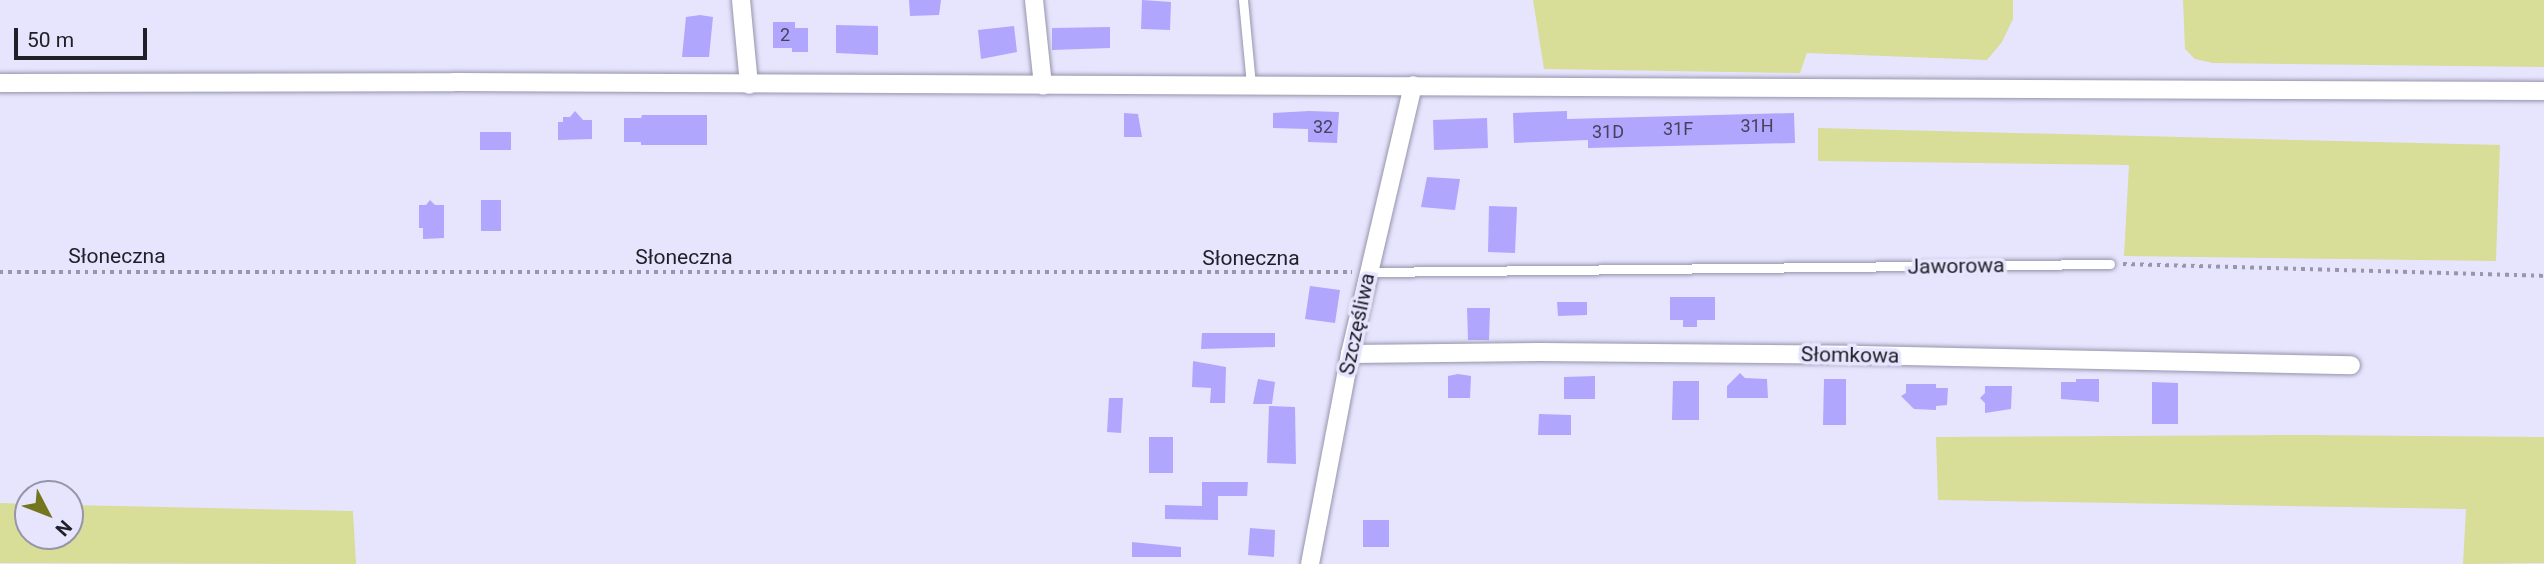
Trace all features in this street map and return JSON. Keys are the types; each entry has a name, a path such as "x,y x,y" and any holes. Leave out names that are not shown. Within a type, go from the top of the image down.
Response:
{"street":[{"path":"741,0 749,85"},
{"path":"1034,0 1043,86"},
{"path":"0,83 1413,85 2544,91"},
{"name":"Szczęśliwa","path":"1310,564 1350,355 1413,85"},
{"name":"Słomkowa","path":"1350,355 1540,352 2351,365"}],"lane":[{"path":"1243,0 1251,85"},
{"name":"Jaworowa","path":"1368,272 2110,264"}],"path":[{"path":"2110,264 2544,275"},
{"name":"Słoneczna","path":"0,272 1368,272"}],"green space":[{"path":"1533,0 2013,0 2013,19 2002,42 1987,60 1807,53 1800,73 1544,69"},
{"path":"2183,0 2544,0 2544,67 2213,63 2195,59 2185,49"},
{"path":"1818,128 2500,145 2496,261 2124,256 2129,165 1818,161"},
{"path":"1936,437 2544,437 2544,563 2463,564 2466,509 1938,500"},
{"path":"0,503 14,504 14,550 84,550 84,505 353,511 356,564 0,563"}],"building":[{"path":"909,0 941,0 939,15 910,16"},
{"path":"1142,0 1171,2 1170,30 1141,29"},
{"path":"686,17 713,17 709,57 682,57"},
{"path":"773,22 795,22 795,28 808,28 808,52 792,52 792,48 773,48"},
{"path":"836,25 878,26 878,55 836,53"},
{"path":"1014,26 1017,52 981,59 978,30"},
{"path":"1110,27 1110,48 1052,50 1052,28"},
{"path":"575,111 583,120 592,120 592,139 558,140 558,122 563,122 563,117 570,117"},
{"path":"1567,111 1567,119 1794,113 1795,143 1588,148 1588,140 1514,143 1513,113"},
{"path":"1339,112 1337,143 1308,142 1308,129 1273,128 1273,113"},
{"path":"1124,113 1138,114 1142,137 1124,137"},
{"path":"642,115 707,115 707,145 641,145 641,142 624,142 624,118 641,118"},
{"path":"1487,118 1488,148 1434,150 1433,120"},
{"path":"480,132 511,132 511,150 480,150"},
{"path":"1427,177 1460,179 1455,210 1421,207"},
{"path":"430,200 435,205 444,205 444,238 423,239 423,228 419,228 419,205 426,205"},
{"path":"481,200 501,200 501,231 481,231"},
{"path":"1489,206 1517,207 1515,253 1488,252"},
{"path":"1310,286 1340,290 1335,323 1305,319"},
{"path":"1670,297 1715,297 1715,320 1697,320 1697,327 1683,327 1683,320 1670,320"},
{"path":"1557,302 1587,302 1587,315 1558,316"},
{"path":"1467,308 1490,308 1489,340 1468,340"},
{"path":"1202,333 1275,333 1275,347 1201,349"},
{"path":"1193,361 1226,367 1225,403 1210,403 1211,388 1192,387"},
{"path":"1740,373 1745,378 1767,379 1768,398 1727,398 1727,386"},
{"path":"1448,376 1471,376 1470,398 1448,398"},
{"path":"1595,376 1595,399 1564,399 1564,377"},
{"path":"1258,379 1275,382 1272,404 1253,404"},
{"path":"1824,379 1846,379 1846,425 1823,425"},
{"path":"2076,379 2099,379 2099,402 2061,399 2061,382 2076,382"},
{"path":"1673,381 1699,381 1699,420 1672,420"},
{"path":"2152,382 2178,383 2178,424 2152,424"},
{"path":"1906,384 1936,384 1936,388 1948,388 1947,405 1936,406 1936,410 1914,409 1901,396 1906,393"},
{"path":"1985,386 2012,386 2011,409 1985,413 1985,403 1980,398 1985,393"},
{"path":"1109,398 1123,398 1121,433 1107,432"},
{"path":"1269,406 1295,407 1296,464 1267,463"},
{"path":"1539,414 1571,415 1571,435 1538,435"},
{"path":"1149,437 1173,437 1173,473 1149,473"},
{"path":"1202,482 1248,482 1247,496 1218,496 1218,520 1165,519 1165,505 1202,506"},
{"path":"1363,520 1389,520 1389,547 1363,547"},
{"path":"1250,528 1275,530 1274,557 1248,555"},
{"path":"1132,542 1181,547 1181,557 1132,557"}]}
